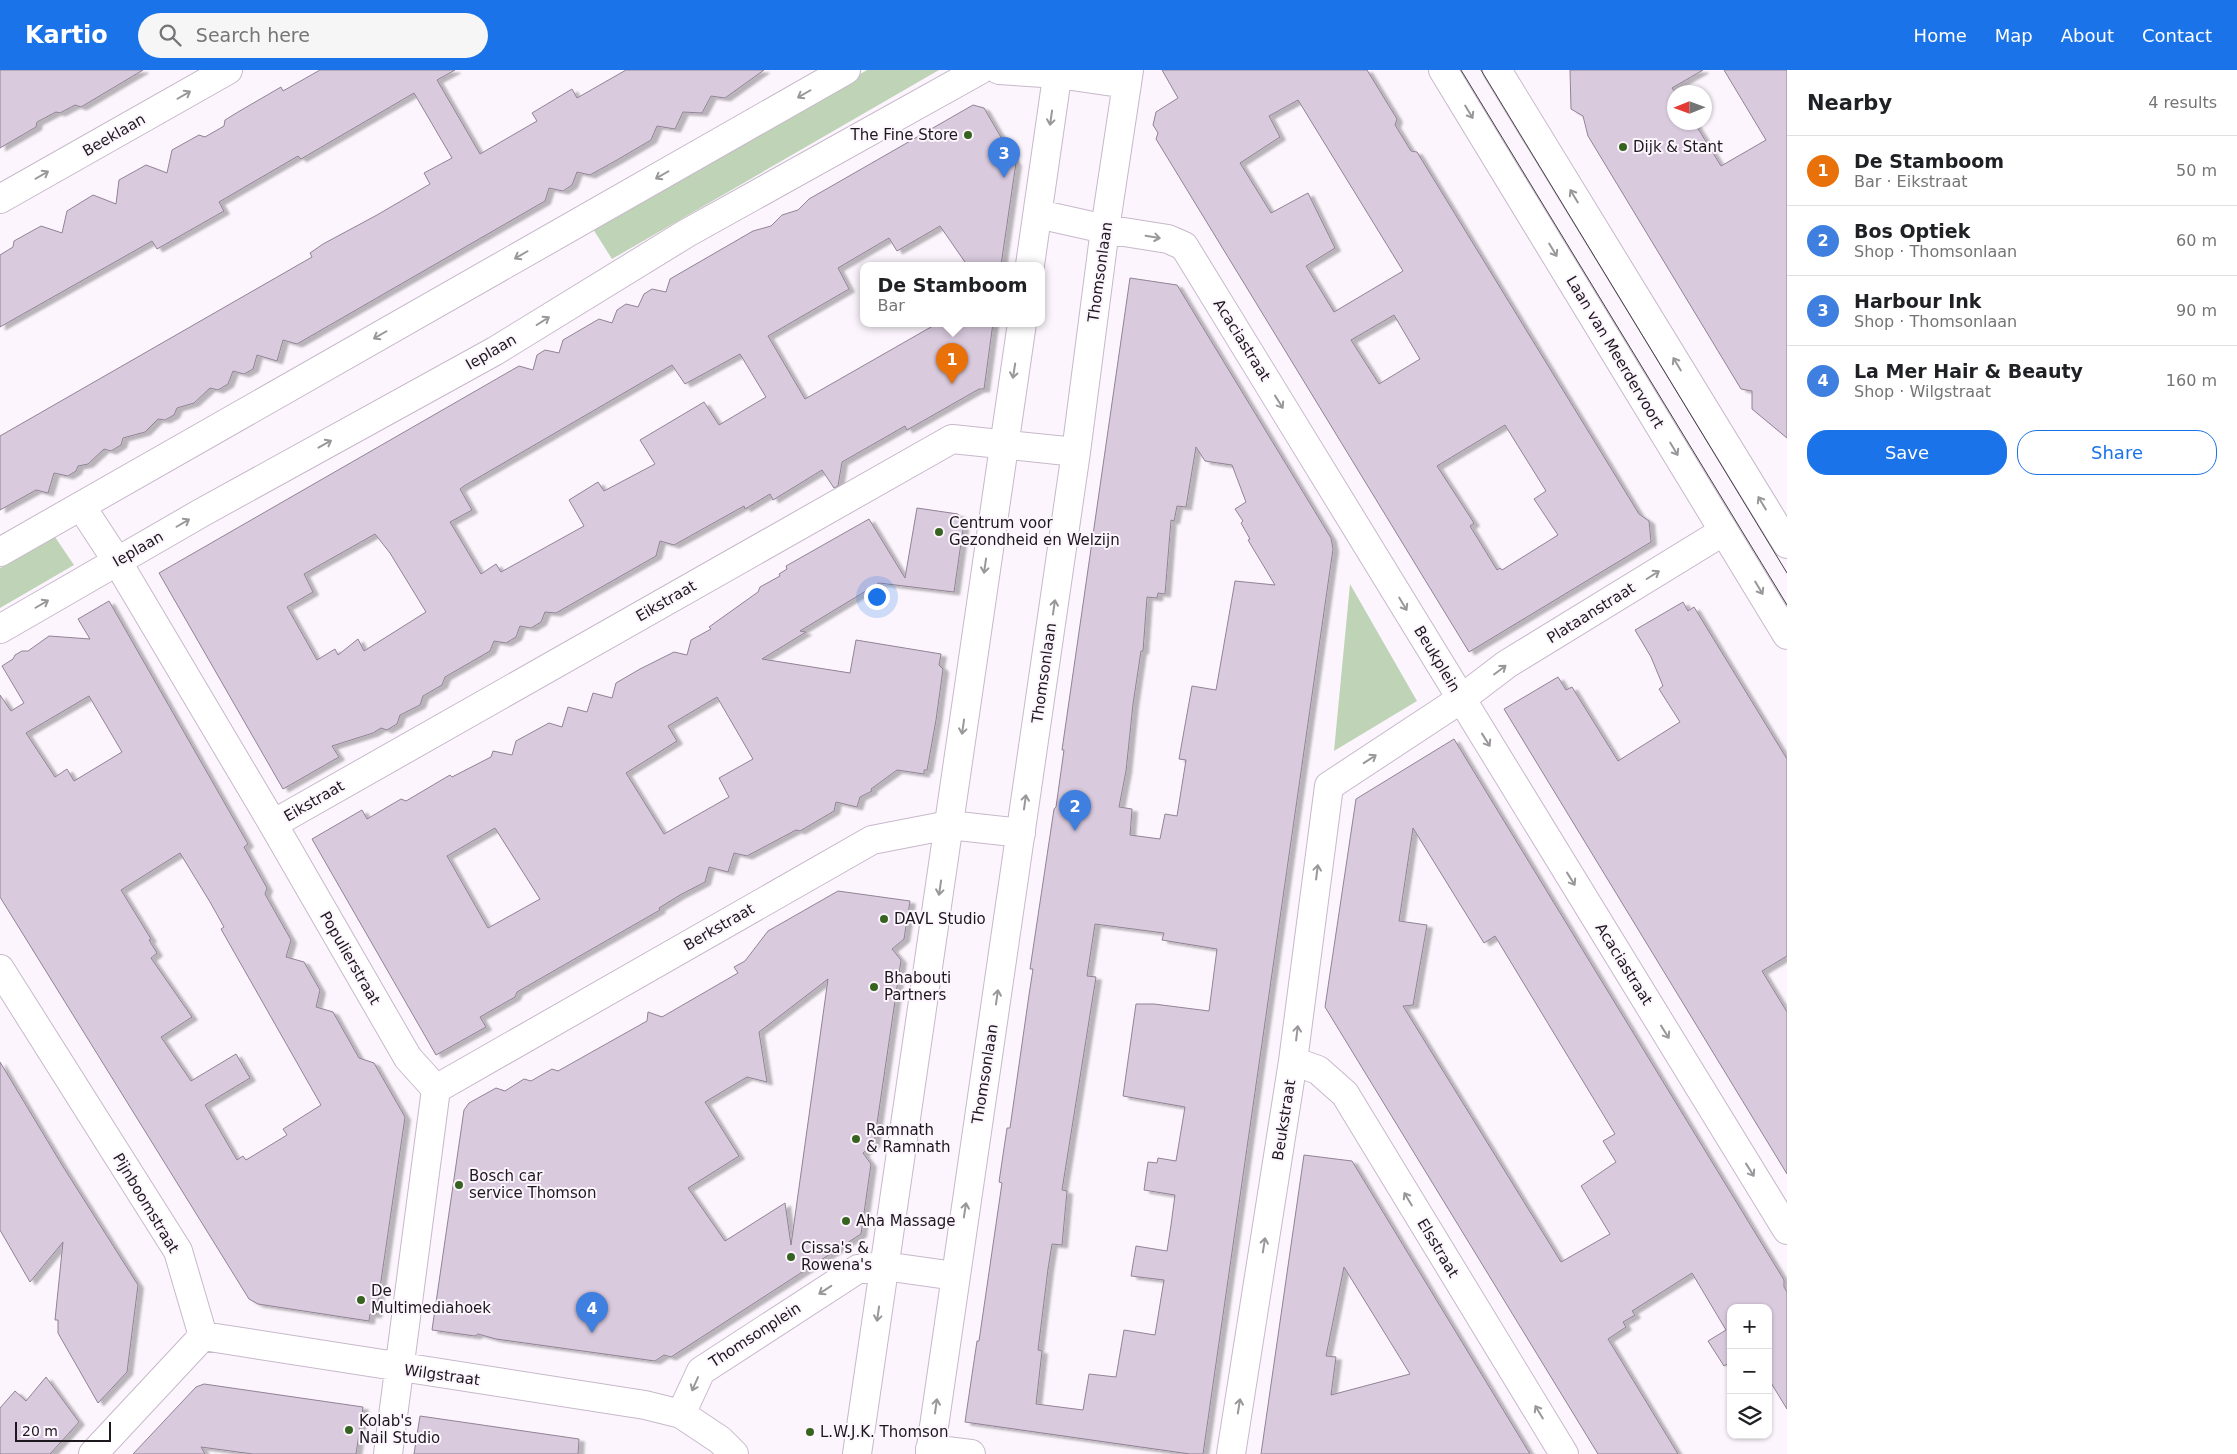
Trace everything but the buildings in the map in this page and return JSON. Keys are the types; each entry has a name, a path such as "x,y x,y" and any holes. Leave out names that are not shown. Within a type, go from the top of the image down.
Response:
{"street":[{"name":"Beeklaan","path":"0,199 228,70"},
{"path":"0,552 846,70"},
{"name":"Ieplaan","path":"0,629 117,561 495,350 688,233 980,70"},
{"path":"999,70 1128,77"},
{"name":"Laan van Meerdervoort","path":"1443,70 1787,635"},
{"path":"1497,70 1787,544"},
{"path":"1030,262 1058,72"},
{"name":"Thomsonlaan","path":"955,1276 1076,452 1105,229 1128,77"},
{"name":"Acaciastraat","path":"1038,214 1105,229 1168,239 1184,246 1378,562"},
{"path":"858,1454 1021,327"},
{"name":"Eikstraat","path":"273,824 952,439 1076,452"},
{"name":"Populierstraat","path":"81,506 117,561 273,824 408,1058 436,1089"},
{"name":"Plataanstraat","path":"1460,699 1507,664 1724,531"},
{"name":"Beukplein","path":"1329,786 1460,699 1378,562"},
{"name":"Acaciastraat","path":"1460,699 1787,1230"},
{"name":"Beukstraat","path":"1231,1454 1293,1061 1329,786"},
{"name":"Berkstraat","path":"436,1089 872,840 949,825 1021,833"},
{"name":"Pijnboomstraat","path":"0,969 178,1251 202,1336"},
{"name":"Elsstraat","path":"1293,1061 1318,1070 1345,1094 1564,1454"},
{"path":"388,1454 436,1089"},
{"name":"Thomsonplein","path":"681,1414 701,1371 858,1269 884,1266 955,1276"},
{"path":"955,1276 930,1451 970,1454"},
{"path":"93,1454 202,1336"},
{"name":"Wilgstraat","path":"202,1336 646,1405 681,1414"},
{"path":"681,1414 720,1440 734,1454"}],"green space":[{"path":"867,70 939,70 612,259 593,229"},
{"path":"55,537 74,565 0,608 0,568"},
{"path":"1350,584 1417,701 1334,751"}],"tram line":[{"path":"1461,70 1787,605"},
{"path":"1481,70 1787,573"}],"place":[{"name":"The Fine Store","path":"968,135"},
{"name":"Dijk & Stant","path":"1623,147"},
{"name":"Harbour Ink","path":"1004,178"},
{"name":"De Stamboom","path":"952,384"},
{"name":"Centrum voor Gezondheid en Welzijn","path":"939,532"},
{"name":"Bos Optiek","path":"1075,831"},
{"name":"DAVL Studio","path":"884,919"},
{"name":"Bhabouti Partners","path":"874,987"},
{"name":"Ramnath & Ramnath","path":"856,1139"},
{"name":"Bosch car service Thomson","path":"459,1185"},
{"name":"Aha Massage","path":"846,1221"},
{"name":"Cissa's & Rowena's","path":"791,1257"},
{"name":"De Multimediahoek","path":"361,1300"},
{"name":"La Mer Hair & Beauty","path":"592,1333"},
{"name":"Kolab's Nail Studio","path":"349,1430"},
{"name":"L.W.J.K. Thomson","path":"810,1432"}]}
